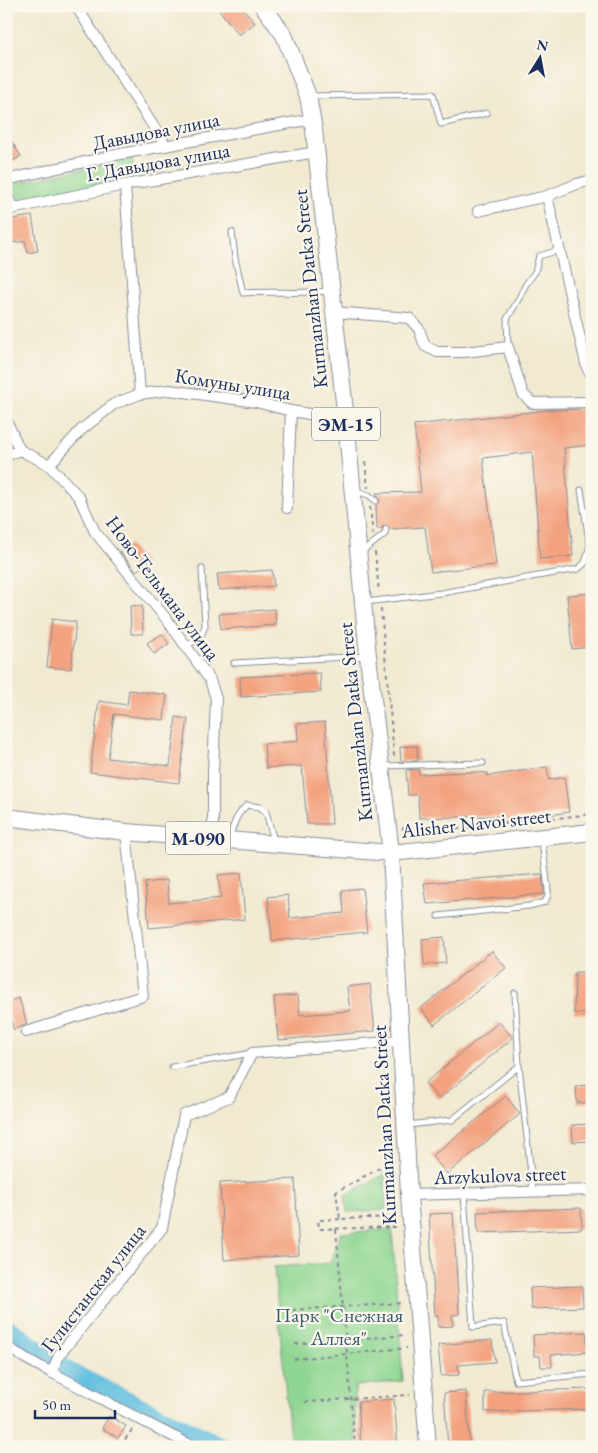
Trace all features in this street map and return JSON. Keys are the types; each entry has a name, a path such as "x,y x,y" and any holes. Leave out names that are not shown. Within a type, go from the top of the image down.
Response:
{"main road":[{"name":"Kurmanzhan Datka Street","path":"263,6 284,34 308,96 346,420 359,554 372,601 368,656 388,766 400,1041 428,1447"},
{"name":"Alisher Navoi street","path":"6,817 126,832 391,853 592,832"}],"street":[{"path":"76,6 166,146"},
{"name":"Давыдова улица","path":"6,180 115,155 312,119"},
{"name":"Г. Давыдова улица","path":"10,209 125,185 316,152"},
{"path":"478,212 547,196 592,180"},
{"path":"125,185 140,394"},
{"path":"6,196 10,209"},
{"path":"547,196 586,368 592,375"},
{"path":"333,312 409,318 419,329 425,346 437,352 464,352 508,346 523,394 532,403 592,402"},
{"name":"Комуны улица","path":"49,465 81,430 114,404 140,394 169,390 256,402 291,411 346,420"},
{"path":"287,508 291,411"},
{"path":"6,420 20,450 6,456"},
{"name":"Ново-Тельмана улица","path":"20,450 49,465 79,496 95,532 168,621 210,680 216,699 212,772 221,840"},
{"path":"26,1032 143,996 126,832"},
{"path":"252,1053 400,1041"},
{"name":"Гулистанская улица","path":"55,1364 162,1228 184,1115 229,1097 252,1053"},
{"name":"Arzykulova street","path":"410,1195 592,1190"},
{"path":"6,1346 30,1362 55,1364 139,1419 195,1447"}],"lane":[{"path":"308,96 433,94 441,124 487,113"},
{"path":"232,232 235,258 244,293 331,291"},
{"path":"508,346 507,319 526,284 535,272 539,256 560,250"},
{"path":"353,490 369,495 376,501"},
{"path":"372,601 441,593 578,569 585,563 590,546 581,490"},
{"path":"359,554 385,534 386,529"},
{"path":"186,646 200,636 205,626 202,569"},
{"path":"234,663 368,656"},
{"path":"388,766 483,763"},
{"path":"221,840 241,810 248,806 260,807 266,812 275,844"},
{"path":"438,916 529,906 545,902 548,896 548,889 542,838"},
{"path":"515,992 519,1066 533,1192"},
{"path":"172,1066 252,1053"},
{"path":"405,1125 452,1120 519,1066"},
{"path":"464,1194 473,1327 504,1323 516,1381 592,1374"}],"path":[{"path":"364,457 374,544 372,601 388,766"},
{"path":"401,821 402,828 414,834 592,814"},
{"path":"340,1219 336,1192 394,1160"},
{"path":"398,1217 318,1220 319,1229 398,1227"},
{"path":"336,1229 355,1447"},
{"path":"292,1310 404,1303"},
{"path":"294,1344 406,1335"},
{"path":"294,1358 407,1348"},
{"path":"305,1402 411,1395"},
{"path":"125,1447 124,1441 139,1419"}],"green space":[{"path":"132,158 135,180 19,202 8,185"},
{"path":"385,1174 386,1210 347,1212 345,1195"},
{"name":"Парк \"Снежная Аллея\"","path":"392,1229 403,1381 355,1386 356,1447 322,1447 290,1438 274,1267 330,1263 341,1233"}],"building":[{"path":"216,6 241,6 255,23 239,35"},
{"path":"6,133 21,156 10,163 6,158"},
{"path":"32,216 38,251 28,253 25,241 6,244 6,220"},
{"path":"592,409 592,445 564,448 573,556 540,559 532,452 483,458 496,565 431,572 425,527 390,529 386,525 382,529 377,529 376,505 380,501 376,493 421,492 414,425 548,410"},
{"path":"129,544 145,564 136,571 120,552"},
{"path":"272,570 274,586 219,590 217,574"},
{"path":"592,593 592,647 572,649 567,595"},
{"path":"130,606 142,606 143,634 131,634"},
{"path":"275,609 276,625 221,629 219,614"},
{"path":"52,619 76,622 71,669 47,667"},
{"path":"162,634 169,644 154,654 147,643"},
{"path":"320,673 321,692 241,697 240,677"},
{"path":"129,690 167,695 164,720 114,714 108,758 170,766 176,717 188,719 179,783 90,772 99,701 127,705"},
{"path":"325,722 332,824 307,824 302,766 266,768 264,744 298,741 297,724"},
{"path":"417,746 418,761 401,761 400,747"},
{"path":"547,767 549,780 564,777 569,812 501,822 500,816 419,818 418,795 408,795 406,770 418,769 419,774 473,772 488,773 488,776"},
{"path":"241,873 245,919 149,928 145,883 167,880 169,903 221,898 218,875"},
{"path":"542,874 544,894 427,904 424,883"},
{"path":"362,888 367,932 272,941 268,897 288,895 290,918 344,913 342,890"},
{"path":"444,937 446,963 424,965 422,939"},
{"path":"492,951 506,968 434,1025 421,1008"},
{"path":"575,972 592,972 592,1014 574,1013"},
{"path":"370,984 375,1031 278,1040 274,997 298,995 300,1015 350,1011 347,987"},
{"path":"19,998 27,1024 14,1030 6,1002"},
{"path":"499,1022 513,1038 439,1099 425,1083"},
{"path":"592,1085 592,1102 577,1103 576,1086"},
{"path":"506,1096 520,1114 447,1174 432,1156"},
{"path":"592,1124 592,1141 573,1142 572,1125"},
{"path":"295,1179 299,1255 224,1260 220,1183"},
{"path":"581,1208 582,1229 478,1233 477,1212"},
{"path":"453,1213 459,1314 452,1315 453,1326 438,1327 438,1315 435,1316 429,1214"},
{"path":"582,1286 583,1307 531,1309 530,1288"},
{"path":"586,1332 588,1352 551,1355 552,1367 541,1367 540,1356 534,1356 533,1335"},
{"path":"492,1340 495,1362 458,1365 459,1375 441,1376 438,1345"},
{"path":"592,1389 592,1409 485,1412 485,1392"},
{"path":"466,1391 470,1447 448,1447 444,1393"},
{"path":"394,1399 398,1447 361,1447 358,1402"},
{"path":"109,1416 126,1426 118,1438 102,1428"}],"waterway":[{"path":"6,1327 69,1372 223,1447"}]}
